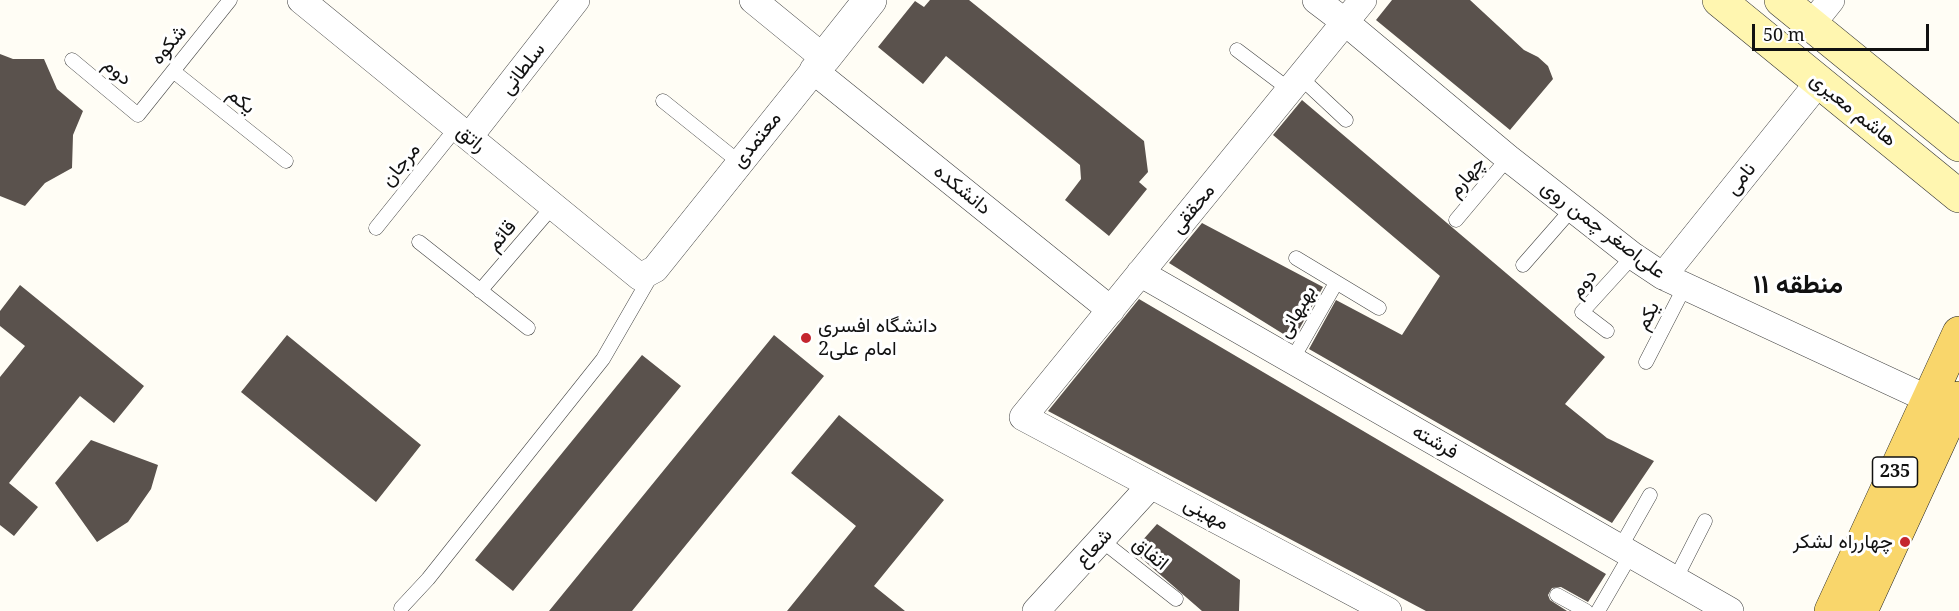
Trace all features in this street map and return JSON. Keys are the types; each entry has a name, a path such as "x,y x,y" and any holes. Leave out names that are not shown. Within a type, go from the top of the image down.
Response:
{"main road":[{"name":"هاشم معیری","path":"1719,0 1959,196"},
{"name":"هاشم معیری","path":"1781,0 1959,145"},
{"name":"235","path":"1861,611 1944,399 1959,333"},
{"name":"235","path":"1831,611 1944,399"}],"street":[{"name":"راتق","path":"301,0 553,206 647,273"},
{"name":"سلطانی","path":"463,132 576,0"},
{"name":"دانشکده","path":"753,0 819,64 1111,310"},
{"name":"معتمدی","path":"647,273 870,0"},
{"name":"علی‌اصغر چمن روی","path":"1316,0 1572,209 1633,256 1673,282 1944,399"},
{"name":"محققی","path":"1023,417 1343,21 1363,0"},
{"path":"1811,25 1831,0"},
{"name":"نامی","path":"1673,282 1819,82"},
{"name":"فرشته","path":"1140,273 1730,611"},
{"name":"مهینی","path":"1023,417 1389,611"},
{"name":"شعاع","path":"1036,611 1150,484"}],"lane":[{"name":"شکوه","path":"138,115 230,0"},
{"path":"1237,50 1295,83 1346,120"},
{"name":"دوم","path":"72,60 138,115"},
{"name":"یکم","path":"173,71 286,161"},
{"path":"663,101 739,162"},
{"name":"مرجان","path":"376,228 463,132"},
{"name":"چهارم","path":"1456,220 1508,158"},
{"name":"قائم","path":"480,291 553,206"},
{"path":"1523,265 1572,209"},
{"path":"419,242 528,328"},
{"name":"دوم","path":"1607,331 1582,312 1633,256"},
{"path":"1296,258 1379,308"},
{"path":"401,608 428,579 603,359 647,273"},
{"name":"یکم","path":"1646,362 1673,282"},
{"name":"بهبهانی","path":"1292,360 1336,283"},
{"path":"1598,611 1650,495"},
{"path":"1675,580 1706,521"},
{"name":"اتفاق","path":"1101,540 1176,599"},
{"path":"1557,595 1586,611"}],"building":[{"path":"930,0 969,0 1144,141 1148,172 1139,182 1147,189 1109,236 1065,200 1081,179 1080,165 946,56 923,84 878,47 915,1 924,7"},
{"path":"1392,0 1470,0 1524,50 1538,57 1548,66 1553,79 1510,130 1376,20"},
{"path":"0,54 13,59 44,59 57,89 83,111 73,135 72,168 45,183 25,206 0,196"},
{"path":"1302,100 1605,357 1565,404 1607,438 1654,461 1612,523 1309,349 1336,300 1402,335 1440,276 1273,135"},
{"path":"1202,223 1323,287 1293,340 1169,263"},
{"path":"20,285 144,386 114,423 80,396 9,483 38,507 14,536 0,525 0,377 25,346 0,326 0,311"},
{"path":"1139,299 1606,574 1588,602 1561,587 1552,588 1548,595 1550,600 1567,611 1426,611 1048,411"},
{"path":"287,335 421,445 376,502 241,392"},
{"path":"774,335 824,376 632,611 549,611"},
{"path":"642,355 681,386 513,591 475,560"},
{"path":"839,415 944,500 874,586 905,611 787,611 856,526 791,473"},
{"path":"91,440 158,465 151,489 128,522 97,542 55,483"},
{"path":"1157,524 1240,580 1239,611 1202,611 1133,551"}],"place":[{"name":"دانشگاه افسری امام علی2","path":"806,338"},
{"name":"چهارراه لشکر","path":"1905,542"}],"district":[{"name":"منطقه ۱۱","path":"1798,286"}]}
